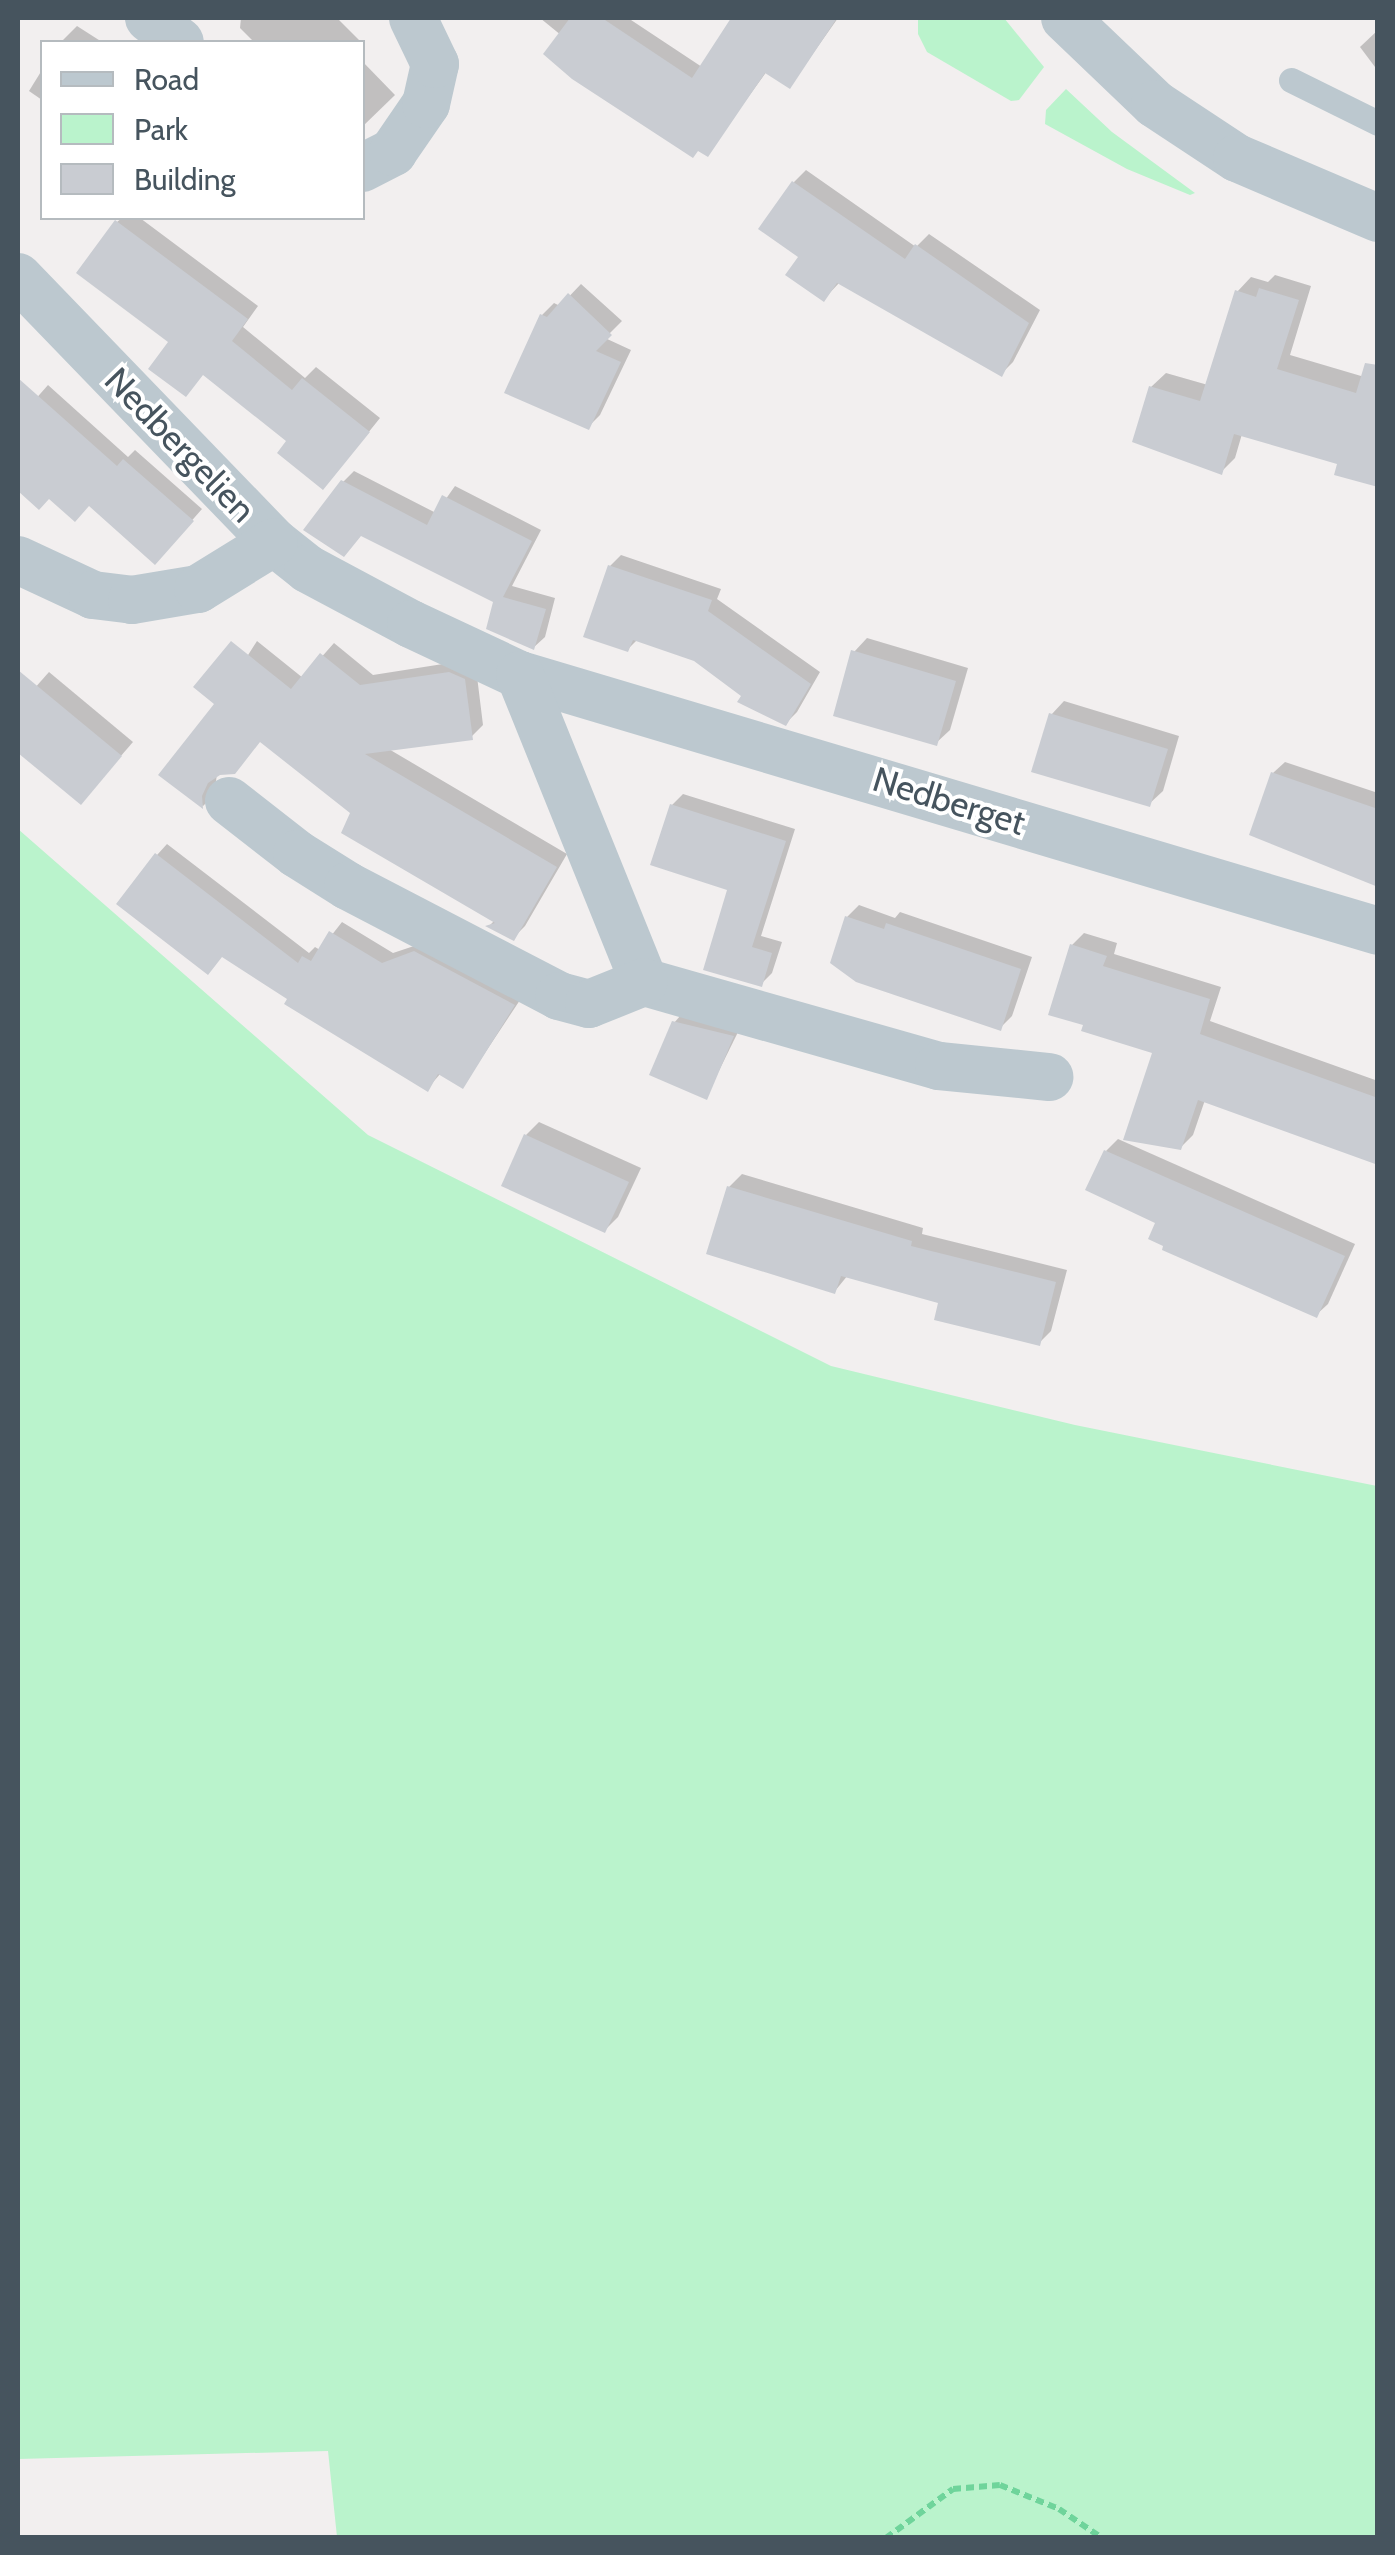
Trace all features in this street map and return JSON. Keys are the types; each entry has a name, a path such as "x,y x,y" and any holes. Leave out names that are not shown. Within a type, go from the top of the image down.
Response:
{"street":[{"path":"149,18 177,40"},
{"path":"365,166 393,152 426,104 435,64 413,18"},
{"path":"1065,18 1156,104 1237,158 1378,218"},
{"name":"Nedbergelien","path":"18,277 274,542 252,560 198,589 132,600 93,595 18,560"},
{"name":"Nedberget","path":"274,542 308,569 520,675 1378,931"},
{"path":"520,675 644,982"},
{"path":"229,801 297,854 348,886 558,996 590,1004 644,982 939,1066 1049,1077"}],"lane":[{"path":"1292,80 1378,124"}],"path":[{"path":"886,2538 953,2489 1000,2484 1059,2509 1102,2538"}],"green space":[{"path":"918,18 1004,18 1044,67 1019,100 1011,101 927,52 918,34"},
{"path":"1066,89 1112,132 1195,193 1190,195 1127,169 1045,124 1046,110"},
{"path":"18,829 368,1135 831,1366 1075,1425 1377,1486 1377,2537 337,2537 328,2451 18,2459"}],"building":[{"path":"570,18 602,18 692,78 731,18 837,18 790,89 765,73 708,157 698,151 693,158 572,79 543,54"},
{"path":"792,181 905,259 915,244 1029,323 1002,377 837,283 824,302 785,275 798,257 758,229"},
{"path":"115,220 248,319 232,341 292,390 302,378 370,432 323,490 277,453 286,441 203,375 186,397 148,369 168,342 76,273"},
{"path":"1259,288 1299,300 1277,369 1356,393 1365,363 1378,365 1378,487 1334,475 1337,464 1234,434 1222,475 1132,442 1149,386 1200,401 1235,290 1256,297"},
{"path":"568,293 612,335 596,351 621,362 589,430 504,393 540,314 547,317"},
{"path":"18,378 117,466 123,459 194,521 155,565 89,506 75,522 49,499 39,510 18,491"},
{"path":"341,480 427,525 442,495 532,541 503,597 546,609 534,650 486,629 493,602 361,536 344,557 303,530"},
{"path":"608,565 712,600 708,611 811,684 786,726 737,702 741,696 694,661 633,640 628,652 583,637"},
{"path":"231,641 291,689 320,653 360,685 449,672 465,679 473,740 365,754 557,867 514,941 485,926 495,923 341,833 350,813 260,742 235,774 220,775 208,783 202,796 203,809 158,775 214,704 193,687"},
{"path":"851,650 956,681 937,746 833,716"},
{"path":"18,670 122,756 81,805 18,753"},
{"path":"1049,713 1168,749 1150,807 1031,772"},
{"path":"1271,772 1378,809 1378,887 1249,835"},
{"path":"670,804 786,841 752,947 772,953 762,987 703,970 727,890 650,865"},
{"path":"155,853 298,963 302,956 311,961 329,931 382,963 414,951 515,1005 463,1089 438,1074 428,1092 284,1004 287,999 222,957 208,975 116,904"},
{"path":"845,916 884,929 886,923 1021,969 1001,1031 856,982 830,963"},
{"path":"1070,944 1107,956 1103,966 1210,999 1200,1034 1378,1098 1378,1165 1198,1100 1181,1150 1123,1140 1152,1053 1081,1031 1083,1025 1048,1015"},
{"path":"672,1021 734,1036 707,1100 649,1075"},
{"path":"524,1134 629,1182 605,1233 501,1186"},
{"path":"1104,1150 1345,1256 1317,1318 1162,1250 1163,1246 1148,1239 1155,1223 1085,1190"},
{"path":"727,1186 912,1241 911,1246 1056,1282 1040,1346 934,1320 938,1303 841,1276 835,1294 706,1254"}]}
